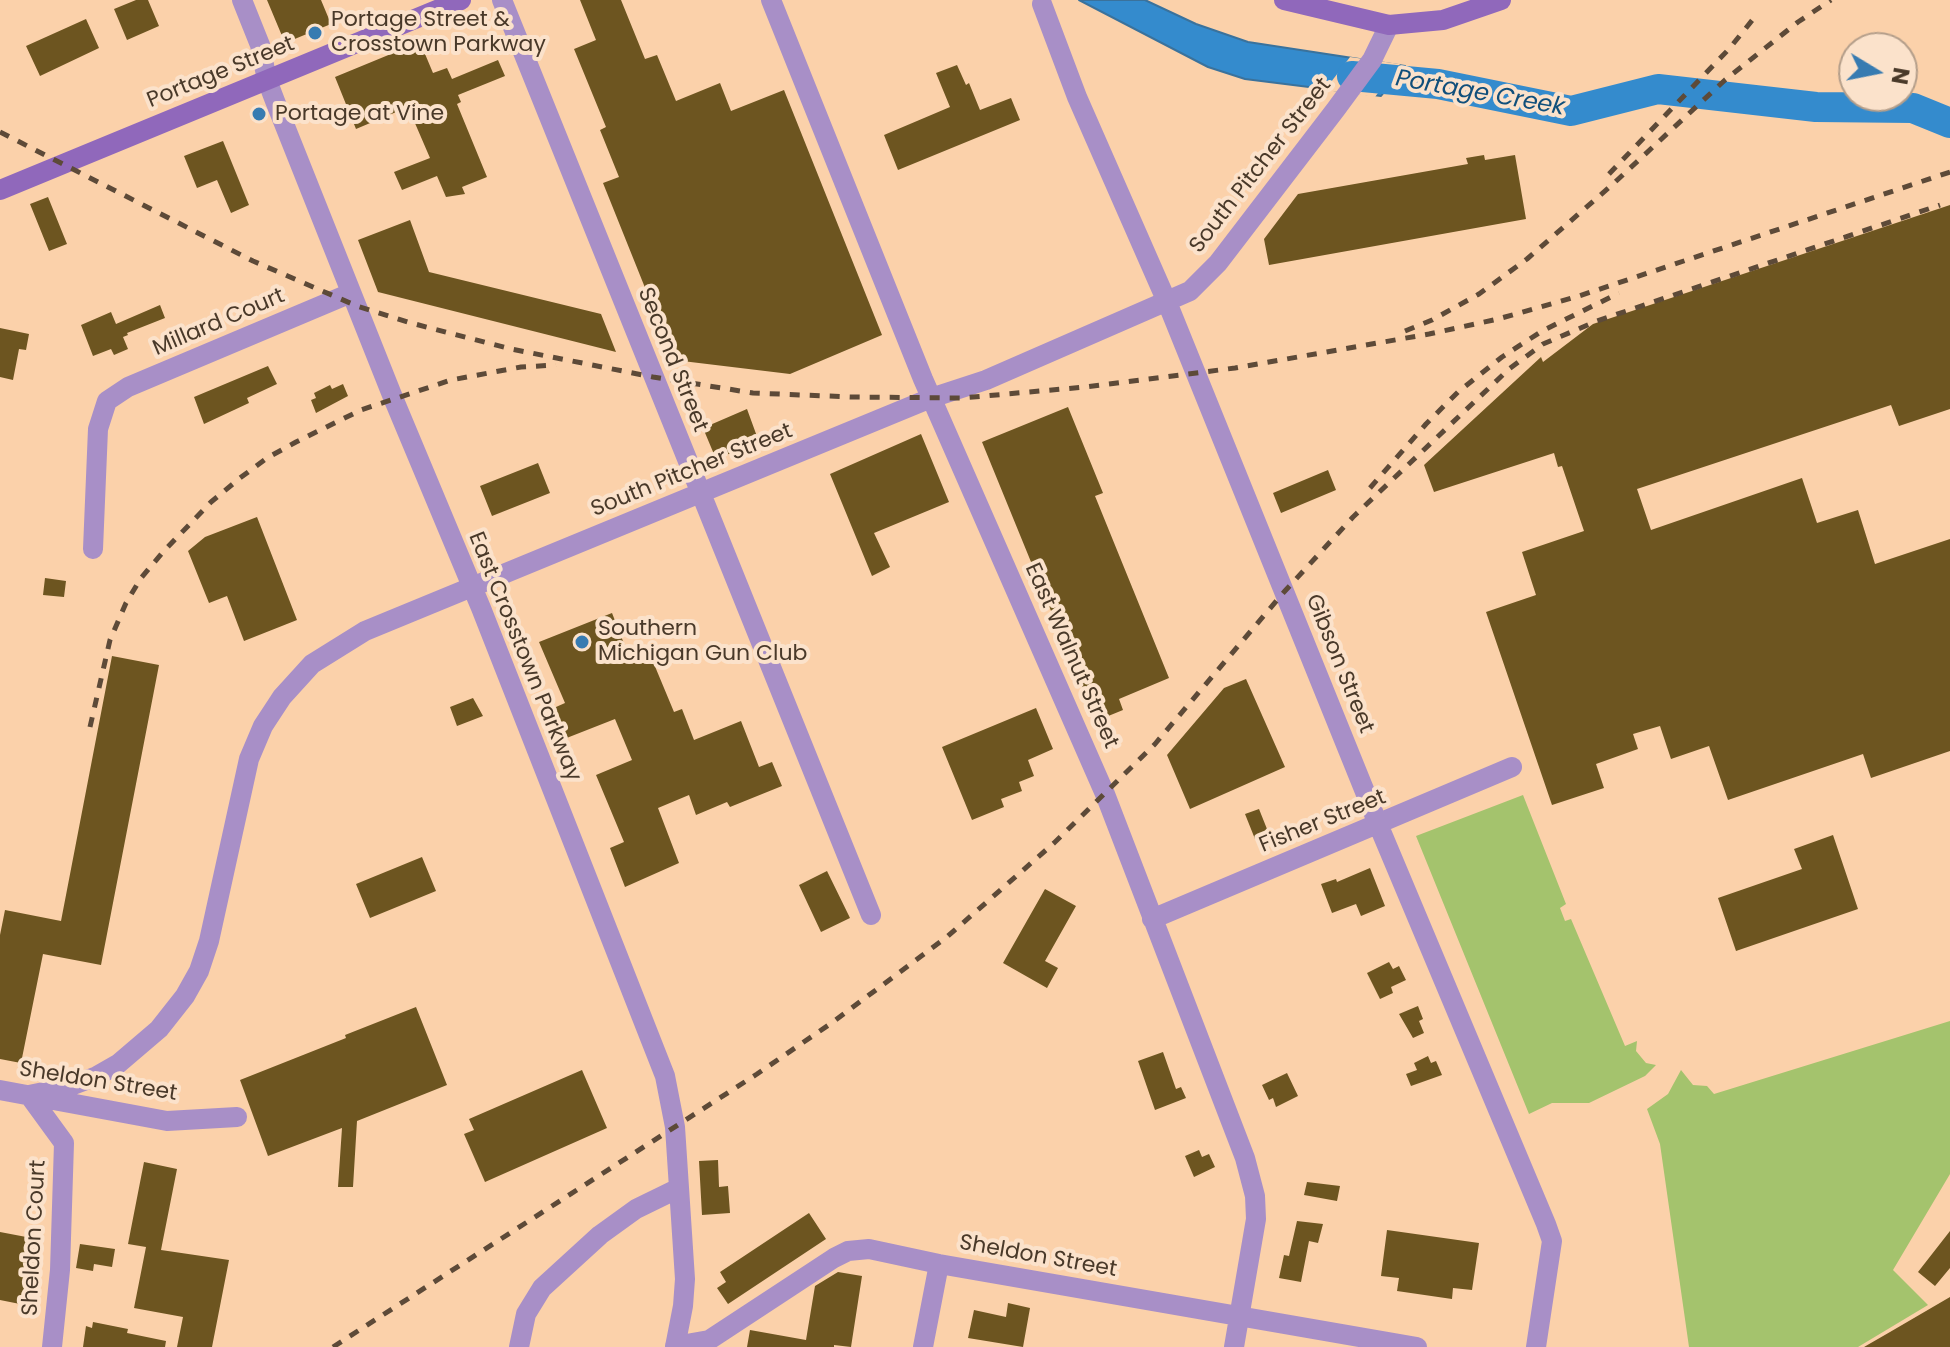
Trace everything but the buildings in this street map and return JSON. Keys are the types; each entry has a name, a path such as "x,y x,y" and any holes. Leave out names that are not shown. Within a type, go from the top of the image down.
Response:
{"main road":[{"name":"Portage Street","path":"0,190 461,0"},
{"path":"1284,0 1389,25 1443,20 1501,0"}],"street":[{"name":"East Crosstown Parkway","path":"242,0 260,45 267,80 472,586 665,1076 675,1127 685,1279 675,1346"},
{"name":"Second Street","path":"502,0 871,915"},
{"name":"East Walnut Street","path":"771,0 931,398 1105,793 1251,1179 1256,1219 1234,1347"},
{"name":"Gibson Street","path":"1042,4 1077,97 1167,302 1378,824 1552,1241 1536,1347"},
{"name":"South Pitcher Street","path":"29,1095 68,1087 118,1064 159,1029 185,996 199,971 209,941 249,759 263,726 282,697 312,664 362,633 931,398 986,380 1167,302 1198,285 1372,60 1389,25"},
{"name":"Millard Court","path":"93,549 98,429 107,401 128,387 351,293"},
{"name":"Fisher Street","path":"1152,919 1512,767"},
{"name":"Sheldon Street","path":"0,1090 167,1121 237,1117"},
{"name":"Sheldon Court","path":"29,1095 64,1143 60,1270 52,1347"},
{"path":"519,1347 526,1314 542,1288 600,1235 636,1209 679,1188"},
{"name":"Sheldon Street","path":"675,1346 709,1340 834,1258 848,1251 869,1249 939,1264 1417,1347"},
{"path":"923,1347 939,1264"}],"green space":[{"path":"1523,795 1566,904 1560,908 1565,921 1571,919 1625,1046 1637,1041 1636,1051 1646,1063 1656,1065 1645,1076 1589,1103 1552,1103 1529,1114 1416,836"},
{"path":"1950,1021 1950,1174 1893,1270 1928,1305 1858,1347 1689,1347 1660,1144 1647,1109 1668,1094 1681,1070 1693,1085 1707,1086 1714,1094"}],"water":[{"path":"1079,0 1145,0 1196,24 1248,42 1405,66 1381,96 1245,79 1208,67"}],"pier":[{"path":"1350,57 1400,64 1375,97 1325,90"}],"waterway":[{"name":"Portage Creek","path":"1352,76 1438,84 1571,111 1658,89 1816,107 1913,108 1950,123"}],"railway":[{"path":"1405,331 1479,294 1527,259 1725,80 1831,0"},
{"path":"1609,174 1729,49 1754,18"},
{"path":"0,132 253,261 357,306 411,323 511,349 653,377 753,393 852,397 962,398 1085,387 1235,368 1429,334 1498,319 1579,296 1950,172"},
{"path":"333,1347 757,1074 948,936 1054,843 1155,744 1284,592 1353,517 1509,369 1543,344 1597,321 1940,205"},
{"path":"1370,488 1458,392 1502,357 1542,331 1619,293"},
{"path":"90,727 110,640 141,578 211,502 240,478 267,458 361,410 451,380 521,367 556,365"}],"place":[{"name":"Portage Street & Crosstown Parkway","path":"315,33"},
{"name":"Portage at Vine","path":"259,114"},
{"name":"Southern Michigan Gun Club","path":"582,642"}]}
